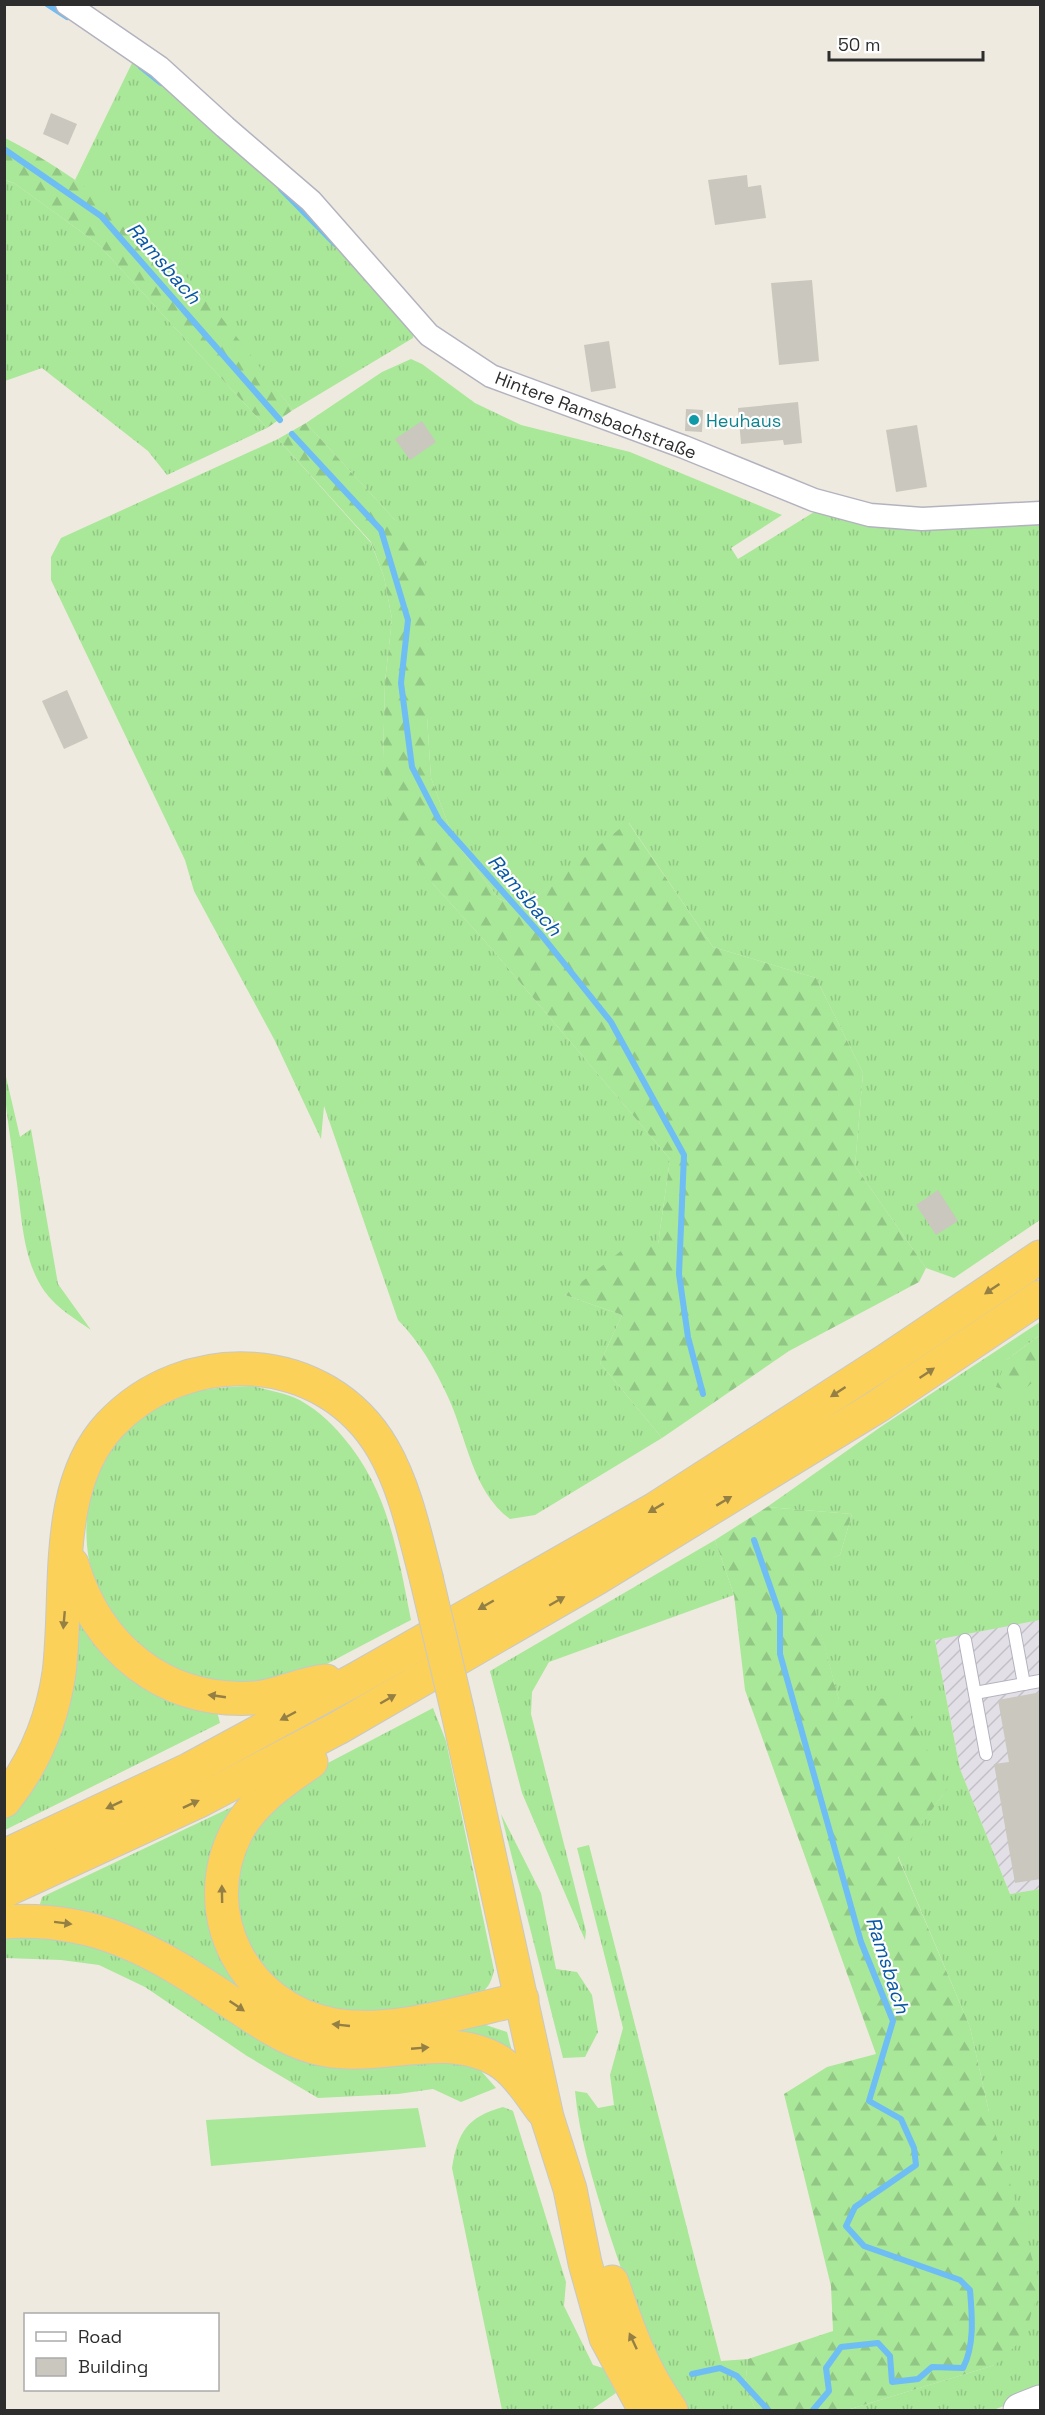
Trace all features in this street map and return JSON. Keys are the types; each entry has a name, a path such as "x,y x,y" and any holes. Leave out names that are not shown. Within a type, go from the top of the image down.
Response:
{"highway":[{"path":"4,1856 190,1769 358,1678 655,1509 887,1360 1041,1257"},
{"path":"4,1891 201,1800 338,1728 597,1578 879,1406 1041,1297"},
{"path":"4,1801 28,1767 39,1744 53,1701 61,1652 72,1500 82,1470 96,1443 124,1412 158,1388 197,1372 232,1367 285,1373 326,1391 361,1419 382,1448 393,1470 426,1577 547,2117 570,2189 585,2263 606,2338 645,2410"},
{"path":"68,1541 78,1585 99,1625 130,1658 168,1683 211,1696 234,1698 279,1694 314,1682 358,1678"},
{"path":"338,1728 315,1759 271,1789 252,1809 236,1832 226,1857 222,1903 231,1943 243,1967 256,1983 279,2004 308,2019 336,2025 389,2025 522,1999"},
{"path":"4,1922 34,1921 75,1925 118,1937 163,1958 287,2037 314,2048 337,2052 374,2053 458,2048 479,2052 512,2072 547,2117"},
{"path":"570,2189 595,2229 627,2328 645,2367 671,2410"}],"main road":[{"path":"1020,2410 1041,2402"}],"street":[{"name":"Hintere Ramsbachstraße","path":"67,4 159,67 311,201 429,335 491,376 684,447 814,500 870,515 922,519 1041,513"}],"lane":[{"path":"1014,1630 1024,1684"},
{"path":"965,1640 986,1754"},
{"path":"975,1693 1041,1681"}],"shaded area":[{"path":"1040,1620 1040,1889 1010,1894 960,1769 935,1639"}],"green space":[{"path":"135,57 303,206 414,331 413,338 293,410 181,271 118,213 75,180"},
{"path":"5,138 76,180 161,250 195,286 238,338 293,410 267,428 98,244 14,183 5,180"},
{"path":"4,180 14,183 98,244 267,428 167,475 148,451 42,368 5,381"},
{"path":"411,359 422,364 475,403 521,425 630,452 782,515 731,548 738,559 819,509 1040,524 1040,1220 954,1278 926,1268 855,1166 863,1073 816,978 713,947 629,823 524,907 499,899 454,840 431,778 427,717 395,520 306,423 382,372"},
{"path":"306,423 395,520 425,562 434,624 427,717 431,778 454,840 499,899 524,907 628,822 713,947 816,978 863,1073 855,1166 926,1268 919,1282 789,1351 662,1438 600,1363 622,1315 565,1295 630,1244 658,1244 670,1159 484,940 433,884 390,818 383,760 385,682 392,619 384,577 371,542 278,439"},
{"path":"278,439 371,543 384,577 392,619 385,682 383,760 433,884 484,940 670,1159 658,1244 565,1295 622,1315 600,1363 662,1438 535,1515 510,1519 497,1507 479,1479 455,1413 438,1376 420,1347 398,1320 324,1106 321,1139 274,1039 194,891 185,860 51,580 51,557 61,538"},
{"path":"4,1068 20,1137 31,1129 58,1284 91,1330 66,1313 45,1292 37,1279 27,1252 6,1109"},
{"path":"1040,1322 1040,1335 1006,1360 1037,1378 1040,1376 1040,1620 935,1640 960,1769 1010,1894 1040,1889 1040,2393 993,2410 847,2410 995,2365 989,2112 970,2027 898,1856 947,1789 839,1700 803,1568 840,1555 852,1514 767,1507 882,1426"},
{"path":"1040,1335 1040,1376 1019,1394 996,1387 1006,1360"},
{"path":"253,1386 288,1395 307,1404 332,1425 358,1457 371,1478 389,1523 411,1620 298,1679 248,1685 213,1683 183,1673 154,1658 129,1638 109,1613 95,1584 88,1553 87,1522 92,1491 103,1461 120,1435 144,1413 169,1399 196,1391"},
{"path":"767,1507 852,1514 840,1555 804,1569 839,1700 901,1698 947,1789 898,1857 970,2027 989,2112 1040,2285 1024,2338 995,2365 847,2410 756,2410 745,2386 748,2359 833,2331 831,2286 784,2094 827,2067 876,2054 745,1690 734,1595 715,1540"},
{"path":"715,1540 734,1595 549,1662 532,1692 531,1714 586,1931 585,1940 522,1793 490,1671"},
{"path":"73,1608 217,1712 220,1723 5,1830 5,1820"},
{"path":"433,1708 446,1741 494,1970 490,1983 474,1998 352,2017 286,1997 234,1926 238,1855 253,1823 303,1776"},
{"path":"236,1805 222,1829 209,1867 207,1909 211,1931 219,1953 245,1991 261,2007 300,2030 341,2040 401,2038 480,2023 507,2032 516,2068 489,2051 465,2042 441,2039 347,2046 320,2041 298,2033 259,2012 184,1960 150,1940 106,1923 44,1910 40,1904 42,1897"},
{"path":"501,1814 541,1893 556,1969 577,1972 592,1995 598,2032 585,2057 563,2058"},
{"path":"589,1845 721,2361 748,2359 745,2386 756,2410 685,2410 672,2388 640,2318 621,2269 595,2188 583,2140 575,2091 587,2093 598,2108 614,2105 610,2075 623,2028 577,1848"},
{"path":"5,1935 66,1937 476,2065 496,2088 461,2102 433,2089 398,2094 318,2098 247,2056 145,1987 99,1965 61,1960 5,1958"},
{"path":"503,2107 513,2111 566,2282 564,2306 593,2365 603,2368 616,2393 591,2410 502,2410 452,2168 457,2145 466,2128 481,2116"},
{"path":"418,2108 426,2147 211,2166 206,2120"}],"building":[{"path":"51,113 77,124 68,145 43,134"},
{"path":"747,175 748,187 761,185 766,218 715,225 708,180"},
{"path":"812,280 819,361 779,365 771,283"},
{"path":"609,341 616,388 591,392 584,345"},
{"path":"798,402 802,443 784,445 783,440 741,444 738,408"},
{"name":"Heuhaus","path":"686,409 703,410 702,432 685,431"},
{"path":"422,421 436,442 410,460 395,439"},
{"path":"917,425 927,487 896,492 886,430"},
{"path":"67,690 88,738 64,749 42,701"},
{"path":"938,1190 958,1221 936,1235 916,1205"},
{"path":"1041,1692 1041,1879 1015,1883 994,1764 1009,1762 998,1700"}],"waterway":[{"path":"47,4 67,17"},
{"path":"141,67 161,83"},
{"name":"Ramsbach","path":"4,149 101,216 280,420"},
{"path":"281,189 335,244"},
{"name":"Ramsbach","path":"292,434 381,530 408,620 401,683 412,767 439,820 543,937 611,1022 684,1155 679,1274 688,1337 703,1394"},
{"name":"Ramsbach","path":"754,1540 780,1615 780,1654 861,1942 893,2021 869,2101 901,2119 914,2148 916,2165 855,2207 846,2226 864,2246 960,2280 970,2290 971,2300 971,2340 963,2368 932,2367 918,2379 892,2382 890,2356 878,2343 841,2347 826,2368 829,2391 813,2410"},
{"name":"Ramsbach","path":"692,2374 720,2368 737,2376 768,2410"}],"place":[{"name":"Heuhaus","path":"694,420"}]}
